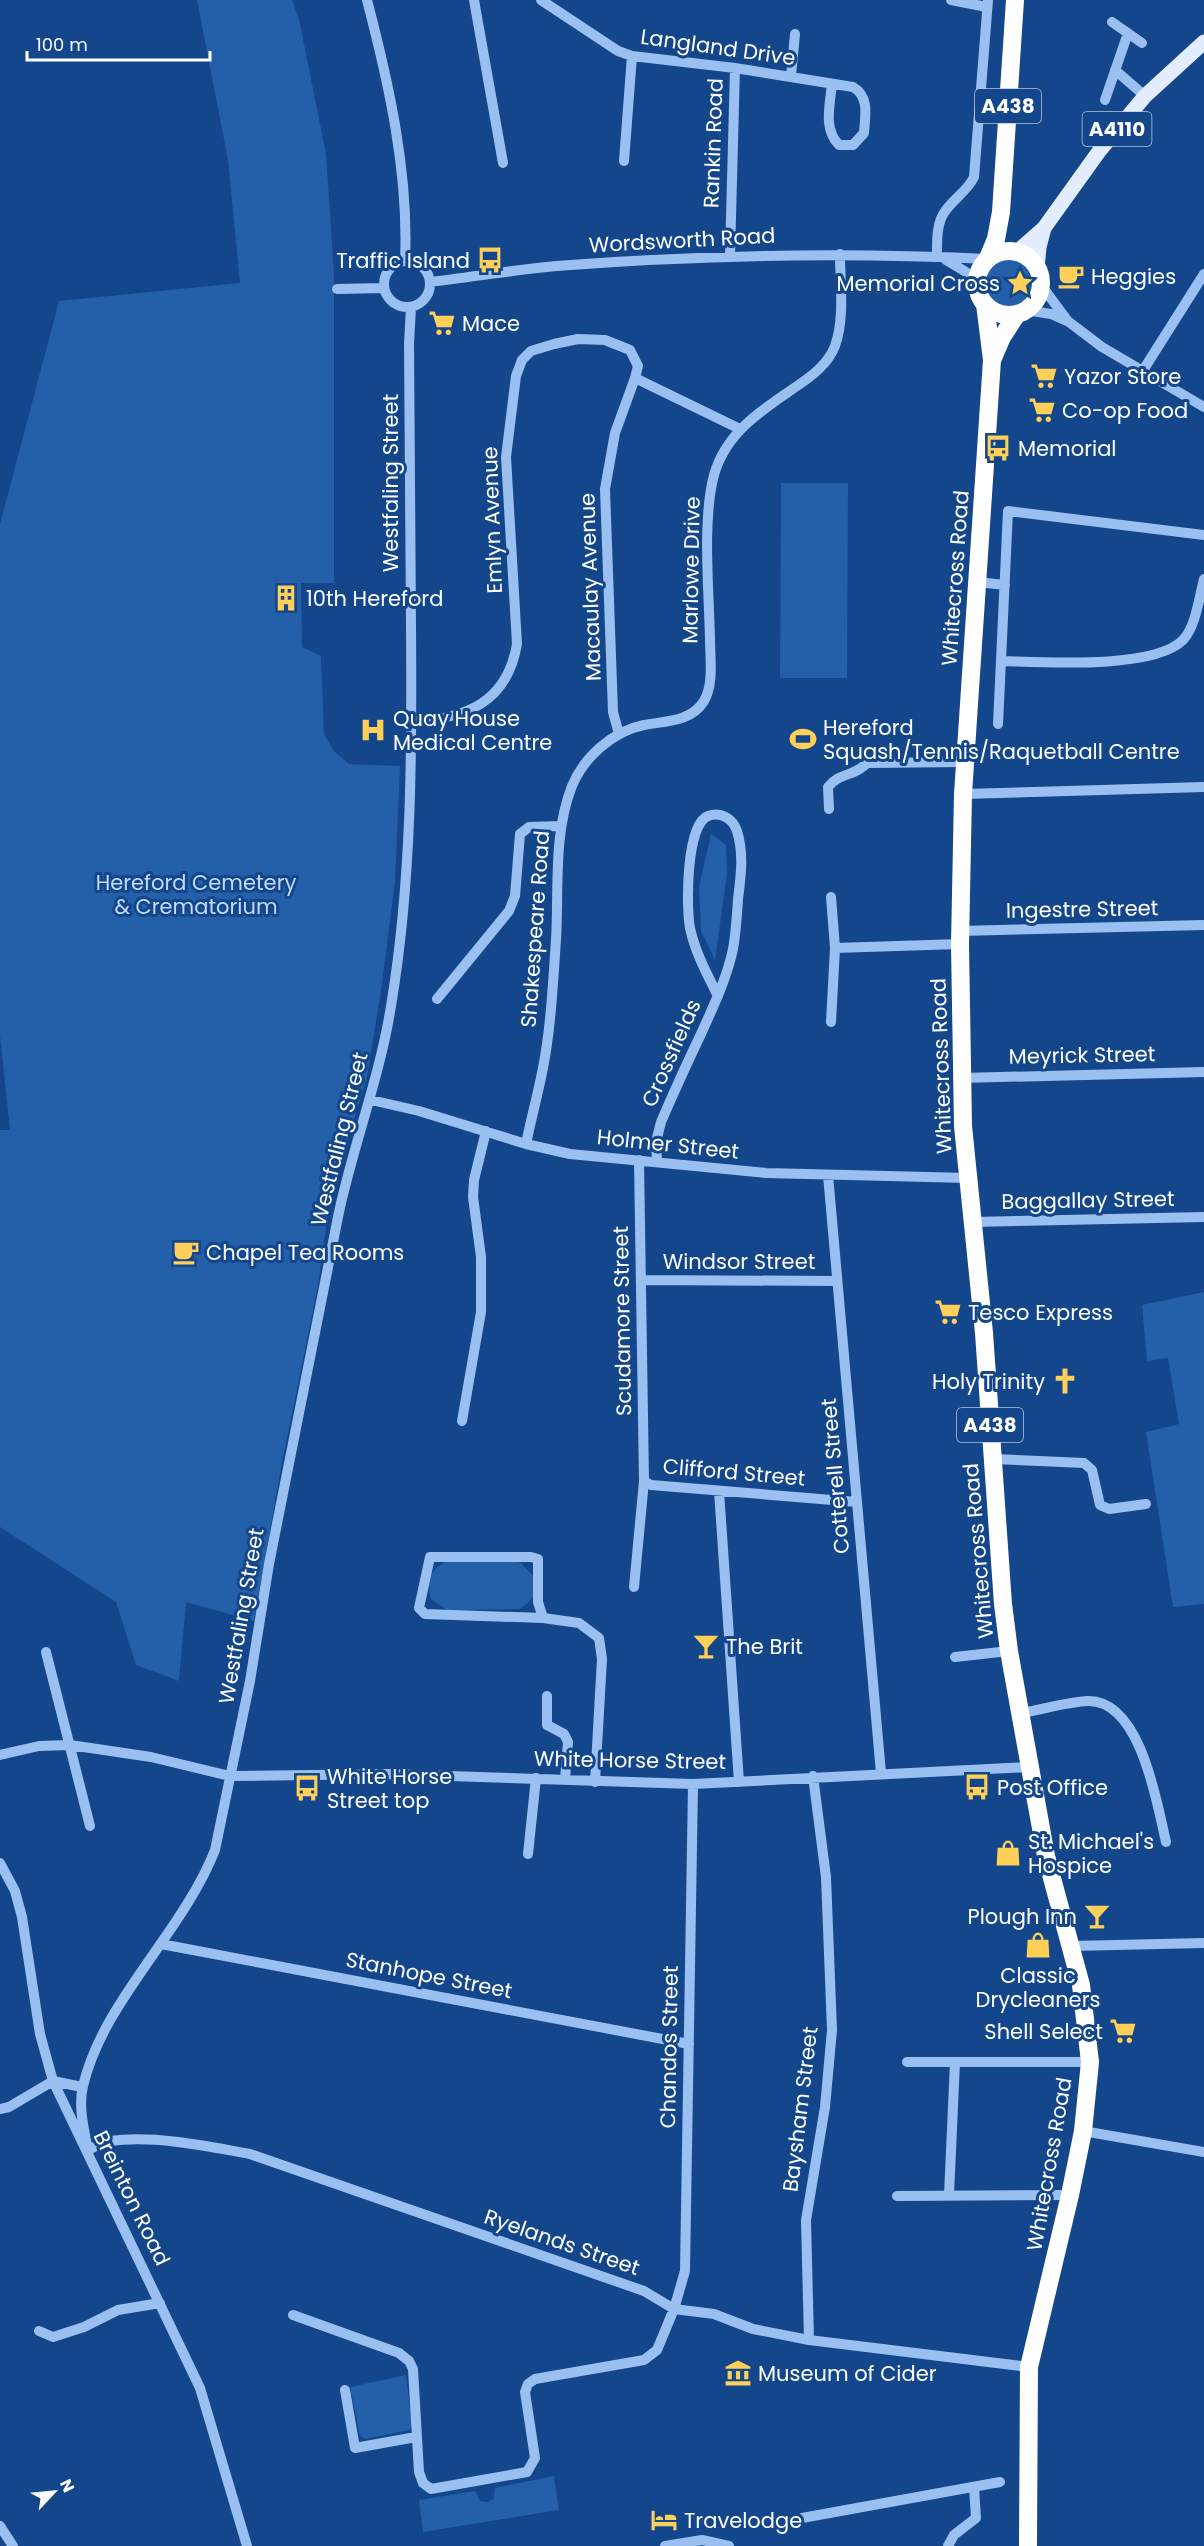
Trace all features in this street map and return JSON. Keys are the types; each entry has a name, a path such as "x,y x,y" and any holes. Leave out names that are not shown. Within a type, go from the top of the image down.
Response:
{"highway":[{"name":"A438","path":"985,304 977,285 978,274 996,239 1001,212 1015,0"},
{"name":"A438","path":"1001,212 1005,233 1015,251"},
{"path":"987,259 1000,252 1015,251 1027,256 1039,277"},
{"name":"A438","path":"1021,312 1036,299 1039,277"},
{"path":"985,304 999,313 1021,312"},
{"name":"Whitecross Road","path":"985,304 992,360 963,794 960,938 961,1077 968,1178 984,1333 1003,1604 1009,1651 1046,1856 1081,1985 1090,2062 1083,2131 1029,2367 1028,2546"},
{"name":"Whitecross Road","path":"992,360 1002,337 1021,312"}],"main road":[{"name":"A4110","path":"1015,251 1044,228 1100,150 1145,96 1204,42"},
{"name":"A4110","path":"1039,277 1044,228"}],"street":[{"path":"367,0 389,95 398,155 406,229 405,261"},
{"path":"474,0 503,163"},
{"name":"Langland Drive","path":"542,0 618,51 632,56 735,68 853,87 860,91 866,102 864,133 853,146 839,145 832,138 829,128 832,84"},
{"path":"937,257 937,240 944,212 974,177 988,3 951,0"},
{"path":"1112,22 1142,43"},
{"path":"1105,100 1128,33"},
{"path":"791,76 795,34"},
{"path":"624,161 632,56"},
{"name":"Rankin Road","path":"730,255 735,68"},
{"path":"1115,70 1145,96"},
{"name":"Wordsworth Road","path":"430,282 554,267 730,255 840,254 987,259"},
{"name":"Marlowe Drive","path":"619,734 642,725 675,721 691,714 704,701 709,687 710,670 708,504 715,473 724,450 740,429 761,411 818,371 834,349 840,328 840,254"},
{"name":"Wordsworth Road","path":"937,257 957,264 977,285"},
{"path":"405,261 421,266 426,271 430,282 426,298 411,307 396,305 389,299 384,288 388,271 394,265 405,261"},
{"path":"1142,372 1204,274"},
{"path":"1039,277 1069,322"},
{"path":"337,289 384,288"},
{"name":"Westfaling Street","path":"88,2150 81,2115 82,2087 112,2018 206,1874 215,1850 250,1681 270,1564 339,1212 347,1174 371,1100 391,1007 398,957 405,869 412,722 409,356 411,307"},
{"path":"1021,312 1051,314 1069,322 1102,347 1204,407"},
{"name":"Emlyn Avenue","path":"412,722 460,715 482,704 501,686 514,659 517,644 506,457 516,376 522,360 531,351 554,344 578,339 605,340 630,350 638,366 635,378"},
{"path":"635,378 740,429"},
{"name":"Macaulay Avenue","path":"619,734 613,712 604,489 615,433 635,378"},
{"path":"998,724 1008,511 1204,534"},
{"path":"1001,660 1084,664 1136,658 1169,649 1183,640 1192,624 1204,579"},
{"path":"977,582 1005,585"},
{"name":"Shakespeare Road","path":"526,1144 546,1043 556,941 561,826 566,803 574,782 591,758 619,734"},
{"path":"829,809 828,787 835,778 859,772 867,763 965,762"},
{"path":"963,794 1204,788"},
{"name":"Crossfields","path":"657,1162 656,1142 661,1122 718,996 733,950 742,868 741,845 735,825 727,818 716,814 705,816 698,824 691,855 688,893 690,928 699,958 718,996"},
{"path":"436,999 509,911 515,896 520,834 529,827 561,826"},
{"path":"831,897 835,948 831,1022"},
{"name":"Ingestre Street","path":"835,948 960,938 1204,925"},
{"name":"Meyrick Street","path":"961,1077 1204,1072"},
{"name":"Holmer Street","path":"371,1100 418,1111 526,1144 570,1154 766,1173 968,1178"},
{"path":"462,1421 481,1312 481,1257 473,1197 474,1180 486,1131"},
{"name":"Scudamore Street","path":"634,1587 644,1481 639,1160"},
{"name":"Cotterell Street","path":"828,1175 881,1773"},
{"name":"Baggallay Street","path":"972,1222 1204,1217"},
{"name":"Windsor Street","path":"641,1280 837,1281"},
{"path":"993,1460 1084,1463 1092,1470 1100,1505 1109,1509 1146,1504"},
{"name":"Clifford Street","path":"644,1481 651,1485 857,1502"},
{"path":"719,1491 739,1782"},
{"path":"543,1618 538,1602 538,1559 531,1557 430,1557 419,1608 425,1614 543,1618 579,1623 599,1638 602,1659 595,1782"},
{"path":"955,1657 1009,1651"},
{"path":"46,1652 90,1826"},
{"path":"547,1696 548,1725 564,1734 568,1742 565,1780"},
{"path":"1020,1713 1089,1701 1110,1706 1126,1725 1145,1757 1166,1842"},
{"name":"White Horse Street","path":"0,1755 39,1746 70,1745 151,1757 230,1776 389,1774 693,1784 813,1776 1029,1767"},
{"name":"Baysham Street","path":"809,2340 806,2220 825,2107 832,2030 826,1877 813,1776"},
{"path":"528,1854 536,1778"},
{"name":"Chandos Street","path":"416,2438 419,2472 423,2483 431,2489 527,2472 535,2458 525,2392 528,2384 536,2379 644,2360 657,2350 674,2309 686,2271 693,1784"},
{"name":"Breinton Road","path":"0,1863 15,1892 22,1917 40,2034 53,2080 200,2388 247,2546"},
{"path":"1071,1946 1204,1943"},
{"name":"Stanhope Street","path":"162,1944 688,2044"},
{"path":"908,2062 1090,2062"},
{"path":"949,2195 955,2062"},
{"path":"0,2109 9,2108 53,2080 82,2087"},
{"path":"1083,2131 1204,2152"},
{"name":"Ryelands Street","path":"88,2150 107,2141 128,2140 200,2144 250,2154 644,2291 674,2309 714,2314 753,2329 809,2340 1029,2367"},
{"path":"897,2196 1070,2195"},
{"path":"39,2331 53,2337 84,2327 118,2310 160,2303"},
{"path":"293,2315 405,2356 413,2369 416,2438 355,2448 345,2390"},
{"path":"802,2518 1000,2482"},
{"path":"948,2546 954,2535 976,2518 974,2487"},
{"path":"0,2526 13,2546"},
{"path":"665,2546 702,2540 729,2546"}],"green space":[{"name":"Hereford Cemetery & Crematorium","path":"197,0 292,0 299,19 326,154 334,273 334,583 301,583 302,647 321,656 324,734 334,751 349,764 400,766 395,882 367,1077 330,1198 318,1286 281,1468 254,1621 186,1602 179,1681 136,1665 116,1602 0,1527 0,1130 10,1130 0,1036 0,524 59,301 240,283 228,160"},
{"path":"1006,258 1016,260 1028,272 1033,288 1030,298 1021,305 1010,306 998,303 989,295 986,282 991,265"},
{"path":"781,483 848,483 847,678 780,678"},
{"path":"711,834 726,845 727,874 715,960 701,931 699,887"},
{"path":"1204,1292 1204,1604 1173,1607 1146,1432 1179,1424 1168,1358 1147,1361 1142,1305"},
{"path":"449,1561 521,1563 535,1578 533,1596 519,1609 447,1610 431,1599 429,1587 434,1571"},
{"path":"406,2375 412,2425 409,2430 366,2439 360,2436 350,2387"},
{"path":"554,2476 559,2510 423,2532 419,2500 475,2491 480,2501 488,2502 494,2498 495,2488"}],"place":[{"name":"Traffic Island","path":"490,260"},
{"name":"Heggies","path":"1071,276"},
{"name":"Memorial Cross","path":"1020,283"},
{"name":"Mace","path":"442,323"},
{"name":"Yazor Store","path":"1044,376"},
{"name":"Co-op Food","path":"1042,410"},
{"name":"Memorial","path":"998,448"},
{"name":"10th Hereford","path":"286,598"},
{"name":"Quay House Medical Centre","path":"373,730"},
{"name":"Hereford Squash/Tennis/Raquetball Centre","path":"803,739"},
{"name":"Chapel Tea Rooms","path":"186,1252"},
{"name":"Tesco Express","path":"948,1312"},
{"name":"Holy Trinity","path":"1065,1381"},
{"name":"The Brit","path":"706,1646"},
{"name":"Post Office","path":"977,1787"},
{"name":"White Horse Street top","path":"307,1788"},
{"name":"St. Michael's Hospice","path":"1008,1853"},
{"name":"Plough Inn","path":"1097,1916"},
{"name":"Classic Drycleaners","path":"1038,1945"},
{"name":"Shell Select","path":"1123,2031"},
{"name":"Museum of Cider","path":"738,2373"},
{"name":"Travelodge","path":"664,2520"}]}
